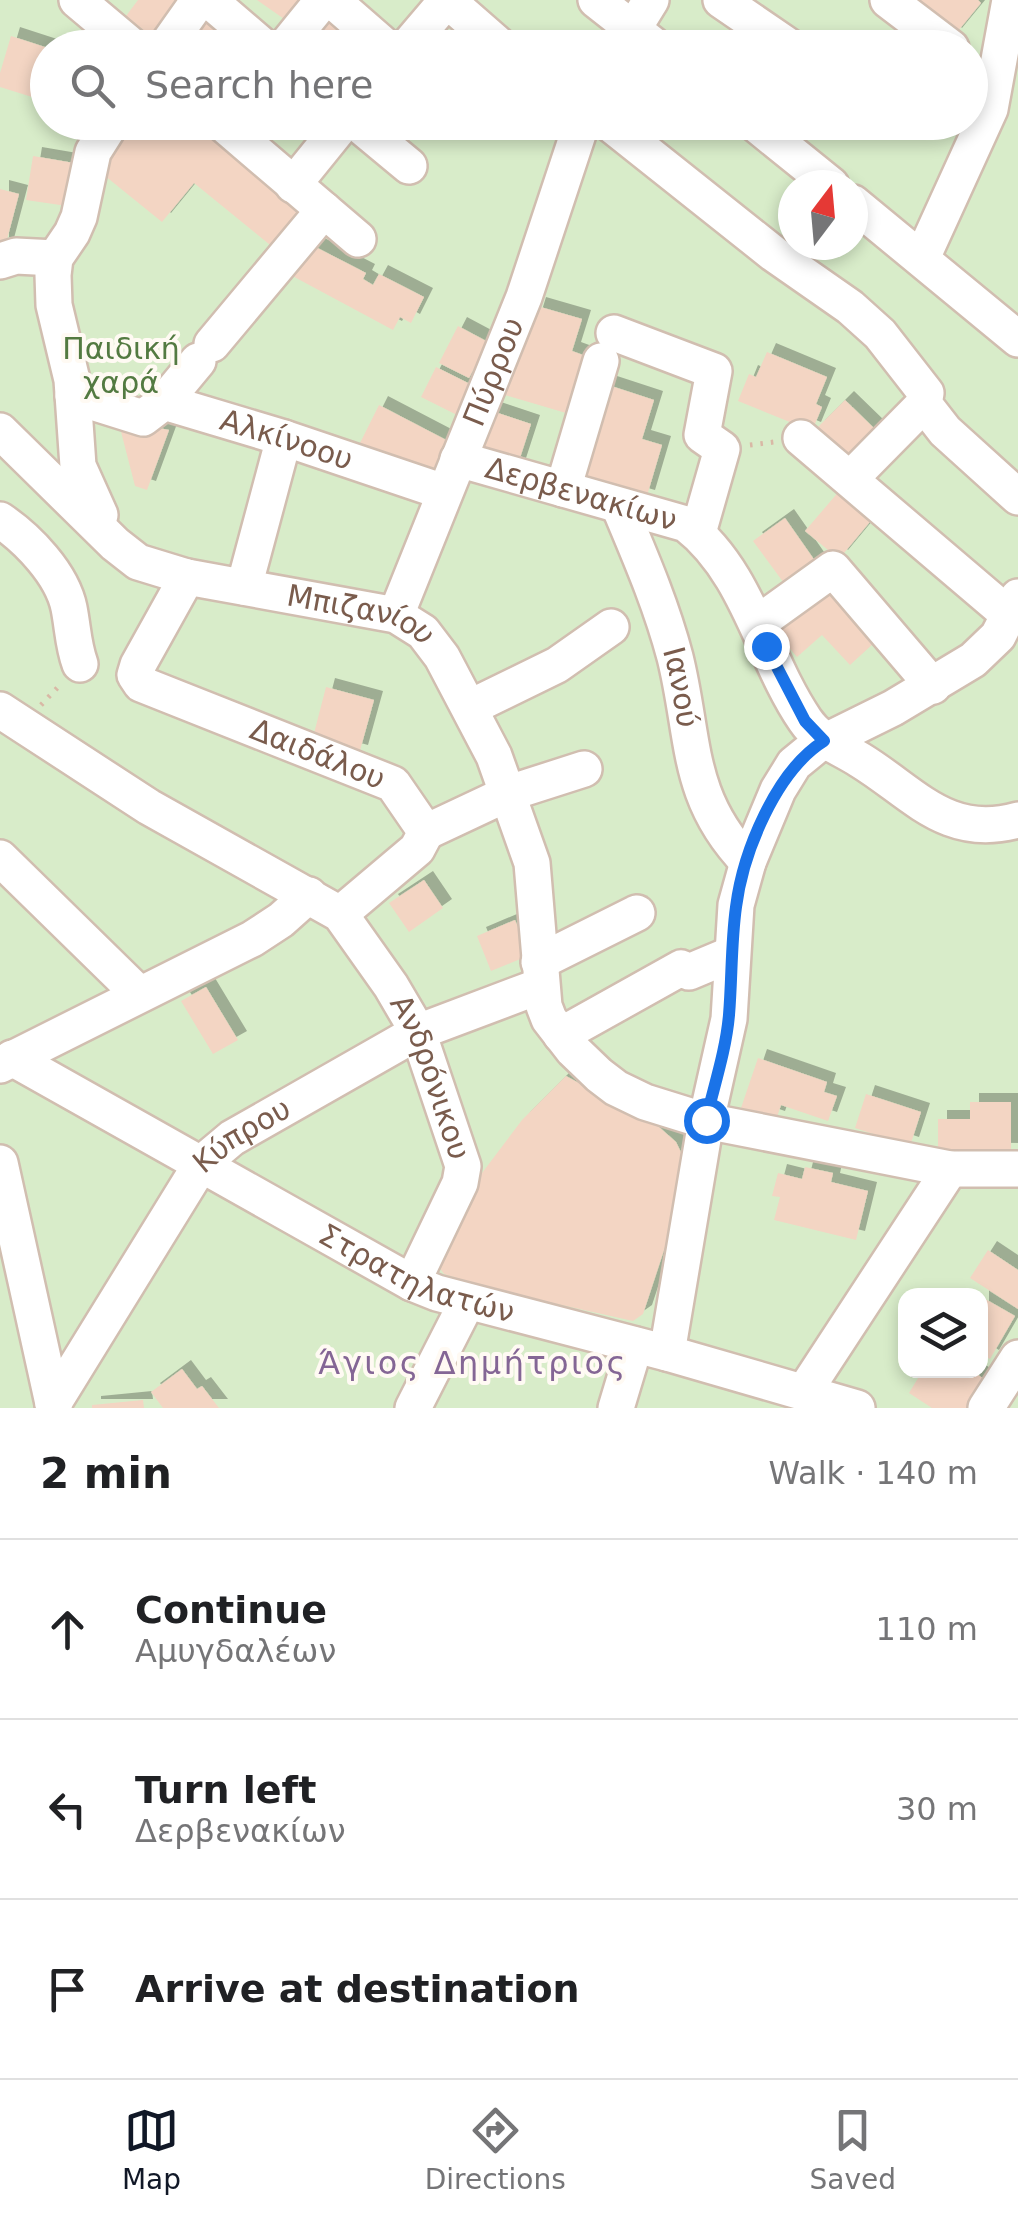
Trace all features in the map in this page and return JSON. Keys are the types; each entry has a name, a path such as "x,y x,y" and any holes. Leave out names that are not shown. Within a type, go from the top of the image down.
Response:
{"street":[{"path":"77,0 113,30"},
{"path":"177,30 198,0"},
{"path":"208,0 244,30"},
{"path":"299,30 323,0"},
{"path":"332,0 366,30"},
{"path":"421,30 447,0 481,30"},
{"path":"596,0 639,30"},
{"path":"722,0 765,30"},
{"path":"888,0 928,30"},
{"path":"988,55 1006,10"},
{"path":"101,140 93,152 72,233 55,258 54,305 74,396 78,466 114,544"},
{"path":"242,140 358,239"},
{"path":"293,185 329,140"},
{"path":"378,140 409,166"},
{"name":"Πύρρου","path":"396,614 524,297 576,140"},
{"path":"631,140 774,254 860,316 900,357 926,393 924,404 850,478"},
{"path":"775,140 812,170"},
{"path":"922,258 977,140"},
{"path":"164,402 324,210"},
{"path":"868,215 1018,339"},
{"path":"0,260 16,256 55,258"},
{"path":"564,490 608,347 714,371 702,434 722,449 698,533"},
{"name":"Αλκίνοου","path":"74,396 144,418 164,402 444,492"},
{"path":"924,404 945,431 1018,497"},
{"name":"Μπιζανίου","path":"0,431 114,544 138,562 187,577 396,614 423,632 470,707 509,793 532,863 539,974 549,1019 561,1035"},
{"path":"244,587 284,438"},
{"path":"616,1408 651,1349 729,1018 736,905 748,862 778,790 794,764 824,741 933,686 986,648 998,636 1014,606 802,438"},
{"name":"Δερβενακίων","path":"458,459 686,524 698,533 726,569 758,623 805,721 824,741"},
{"name":"Ιανού","path":"619,506 661,606 701,792 724,838 748,862"},
{"path":"0,520 36,554 64,592 80,664"},
{"path":"758,623 833,569 933,686"},
{"name":"Δαιδάλου","path":"187,577 135,675 140,684 393,784 426,832"},
{"path":"470,707 557,665 611,627"},
{"name":"Ανδρόνικου","path":"11,718 149,807 340,914 418,1032 464,1166 460,1183 412,1283"},
{"path":"824,741 858,758 932,812 955,822 979,825 1018,820"},
{"path":"340,914 417,848 426,832 509,793 584,769"},
{"path":"0,858 139,994"},
{"path":"6,1061 252,939 309,895"},
{"name":"Κύπρου","path":"53,1406 201,1164 232,1138 418,1032 539,974 637,913"},
{"path":"732,954 689,972 681,968 561,1035 616,1088 645,1102 706,1120 950,1169 1018,1169"},
{"name":"Στρατηλατών","path":"6,1061 201,1164 412,1283 466,1304 651,1349 857,1408"},
{"path":"1,1168 53,1406"},
{"path":"804,1392 950,1169"},
{"path":"412,1408 466,1304"},
{"path":"986,1408 1018,1358"}],"path":[{"path":"722,449 802,438"},
{"path":"11,718 80,664"}],"green space":[{"name":"Παιδική χαρά","path":"0,0 1018,0 1018,1408 0,1408"}],"building":[{"path":"138,0 181,0 157,30 143,30 126,16"},
{"path":"257,0 302,0 287,21"},
{"path":"909,0 981,3 959,30 945,30"},
{"path":"317,9 346,30 302,30"},
{"path":"197,10 225,30 182,30"},
{"path":"11,36 30,42 30,96 0,87"},
{"path":"116,140 218,140 311,215 280,253 194,183 162,222 94,167"},
{"path":"33,156 74,163 67,206 26,200"},
{"path":"0,189 19,194 5,247 0,246"},
{"path":"302,240 366,273 363,279 373,285 379,274 424,297 411,323 400,317 393,330 285,272"},
{"path":"537,306 582,319 572,351 583,355 566,413 505,395"},
{"path":"458,326 488,342 469,378 439,363"},
{"path":"767,352 827,377 816,404 822,407 812,431 738,401 749,374 756,377"},
{"path":"436,367 474,386 459,416 421,397"},
{"path":"599,382 654,400 642,439 662,445 646,499 572,478"},
{"path":"845,400 877,431 849,460 816,429"},
{"path":"379,405 450,442 431,481 359,445"},
{"path":"486,409 531,424 517,467 472,453"},
{"path":"118,420 169,430 147,490 135,486"},
{"path":"841,489 874,517 839,559 805,531"},
{"path":"785,518 820,568 789,590 753,541"},
{"path":"826,581 851,608 846,612 874,643 850,665 822,635 797,657 776,633"},
{"path":"326,687 374,700 359,754 312,741"},
{"path":"424,880 443,908 409,932 389,903"},
{"path":"515,920 530,955 491,971 477,936"},
{"path":"206,987 238,1040 213,1054 181,1001"},
{"path":"758,1058 827,1082 824,1092 837,1096 828,1121 781,1105 776,1120 741,1108"},
{"name":"Άγιος Δημήτριος","path":"566,1076 659,1127 676,1142 690,1171 643,1314 633,1321 495,1290 444,1274 436,1263 482,1173 522,1120"},
{"path":"866,1094 921,1112 910,1146 855,1128"},
{"path":"970,1102 1011,1102 1011,1152 938,1151 938,1119 970,1119"},
{"path":"805,1167 833,1173 831,1182 868,1191 856,1240 774,1220 780,1197 772,1196 778,1173 802,1179"},
{"path":"988,1250 1018,1270 1018,1309 988,1288 970,1278"},
{"path":"988,1301 1015,1316 988,1358"},
{"path":"182,1369 219,1408 163,1408 151,1392"},
{"path":"918,1378 984,1379 966,1408 932,1408 909,1393"},
{"path":"143,1400 144,1408 92,1408 92,1405"}],"district":[{"name":"Άγιος Δημήτριος","path":"473,1363"}],"route":[{"path":"706,1120 729,1018 736,905 741,883 778,790 794,764 824,741 805,721 766,646"}]}
